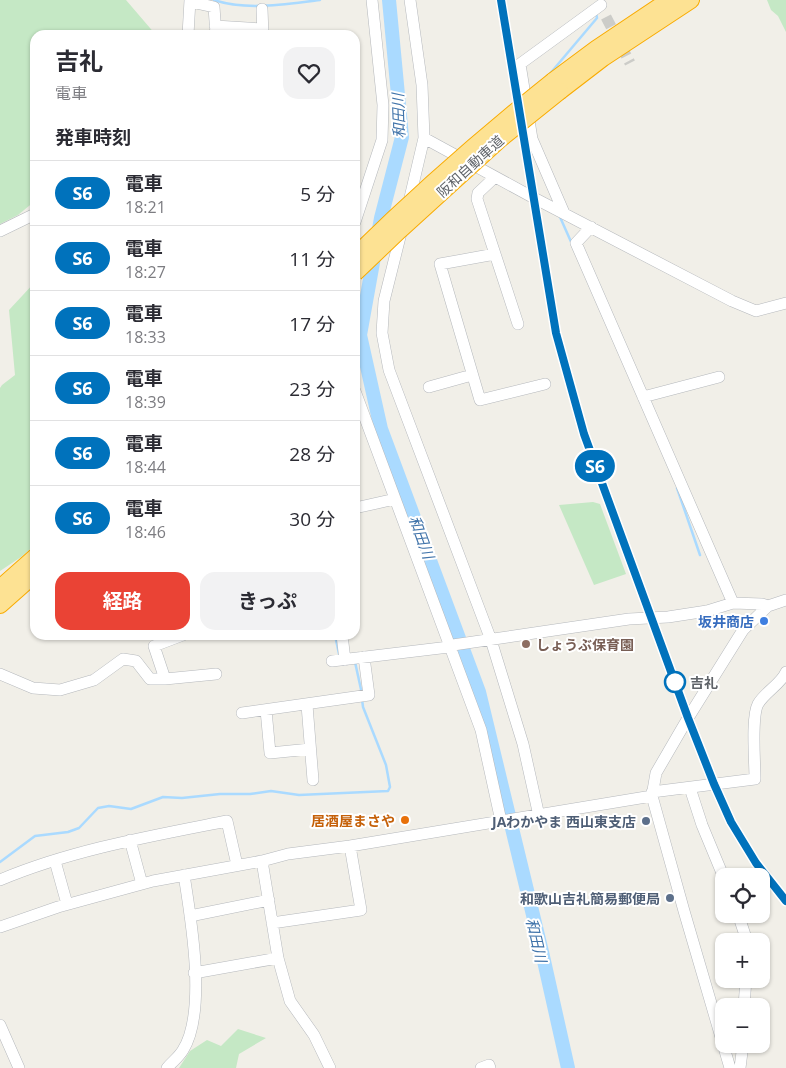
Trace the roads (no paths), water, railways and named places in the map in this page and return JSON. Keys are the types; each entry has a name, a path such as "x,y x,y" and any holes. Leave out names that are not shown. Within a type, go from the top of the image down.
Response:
{"highway":[{"name":"阪和自動車道","path":"360,269 604,43 668,0"},
{"name":"阪和自動車道","path":"360,251 491,130 691,0"},
{"path":"0,588 30,561"},
{"path":"0,605 30,578"}],"street":[{"path":"360,207 382,140 383,105 372,0"},
{"path":"410,0 422,85 424,138 392,262 384,301 382,333 388,370 489,640 523,744 539,816"},
{"path":"188,30 190,1 214,8 216,30"},
{"path":"564,213 532,139 520,64 600,3 606,16"},
{"path":"262,9 263,30"},
{"path":"424,138 732,301 756,311 786,303"},
{"path":"495,176 478,193 477,198 518,324"},
{"path":"0,231 30,216"},
{"path":"591,227 576,242 733,603"},
{"path":"495,254 440,264 480,400 545,384"},
{"path":"428,387 472,375"},
{"path":"643,397 719,377"},
{"path":"360,404 481,730 503,821"},
{"path":"360,507 395,499"},
{"path":"730,1068 684,912 652,794 656,773 743,630 768,606 786,600"},
{"path":"332,661 451,646 629,619 668,617 707,611 733,603 768,606"},
{"path":"166,679 154,646 170,640"},
{"path":"343,640 345,660"},
{"path":"242,713 369,696 364,657"},
{"path":"0,674 32,688 60,690 94,680 123,659 136,661 150,679 216,674"},
{"path":"0,927 67,904 142,884 288,854 539,816 652,794 755,779 754,721 757,707 766,693 784,677 786,672"},
{"path":"306,705 313,780"},
{"path":"266,710 270,754 310,749"},
{"path":"690,788 702,825 720,868"},
{"path":"0,880 25,870 130,840 227,821 237,865"},
{"path":"130,840 142,884"},
{"path":"272,923 361,910 350,846"},
{"path":"262,860 278,958 290,1002 314,1035 330,1068"},
{"path":"55,861 67,904"},
{"path":"167,1068 183,1050 192,1026 196,1001 190,916 184,875"},
{"path":"190,916 269,900"},
{"path":"194,973 278,958"},
{"path":"0,1025 19,1068"},
{"path":"740,1068 742,1053"},
{"path":"481,1068 489,1065 490,1068"}],"waterway":[{"path":"214,0 253,6 320,0"},
{"name":"和田川","path":"389,0 402,137 381,218 360,335 381,429 479,692 568,1068"},
{"path":"548,76 597,18 596,12"},
{"path":"560,217 572,244"},
{"path":"677,488 700,555"},
{"path":"336,640 339,654"},
{"path":"355,662 362,694"},
{"path":"0,862 35,836 68,832 79,828 98,808 109,806 131,809 163,797 182,798 271,791 299,795 388,791 390,787 386,765 363,707 362,699"}],"tunnel":[{"path":"606,17 630,63"}],"railway":[{"path":"501,0 556,333 584,435 714,784 731,822 756,863 786,901"}],"train":[{"name":"S6","path":"501,0 556,333 584,434 627,555 714,784 731,822 756,863 786,901"}],"place":[{"name":"坂井商店","path":"764,621"},
{"name":"しょうぶ保育園","path":"526,644"},
{"name":"吉礼","path":"675,682"},
{"name":"居酒屋まさや","path":"405,820"},
{"name":"JAわかやま 西山東支店","path":"646,821"},
{"name":"和歌山吉礼簡易郵便局","path":"670,898"}]}
